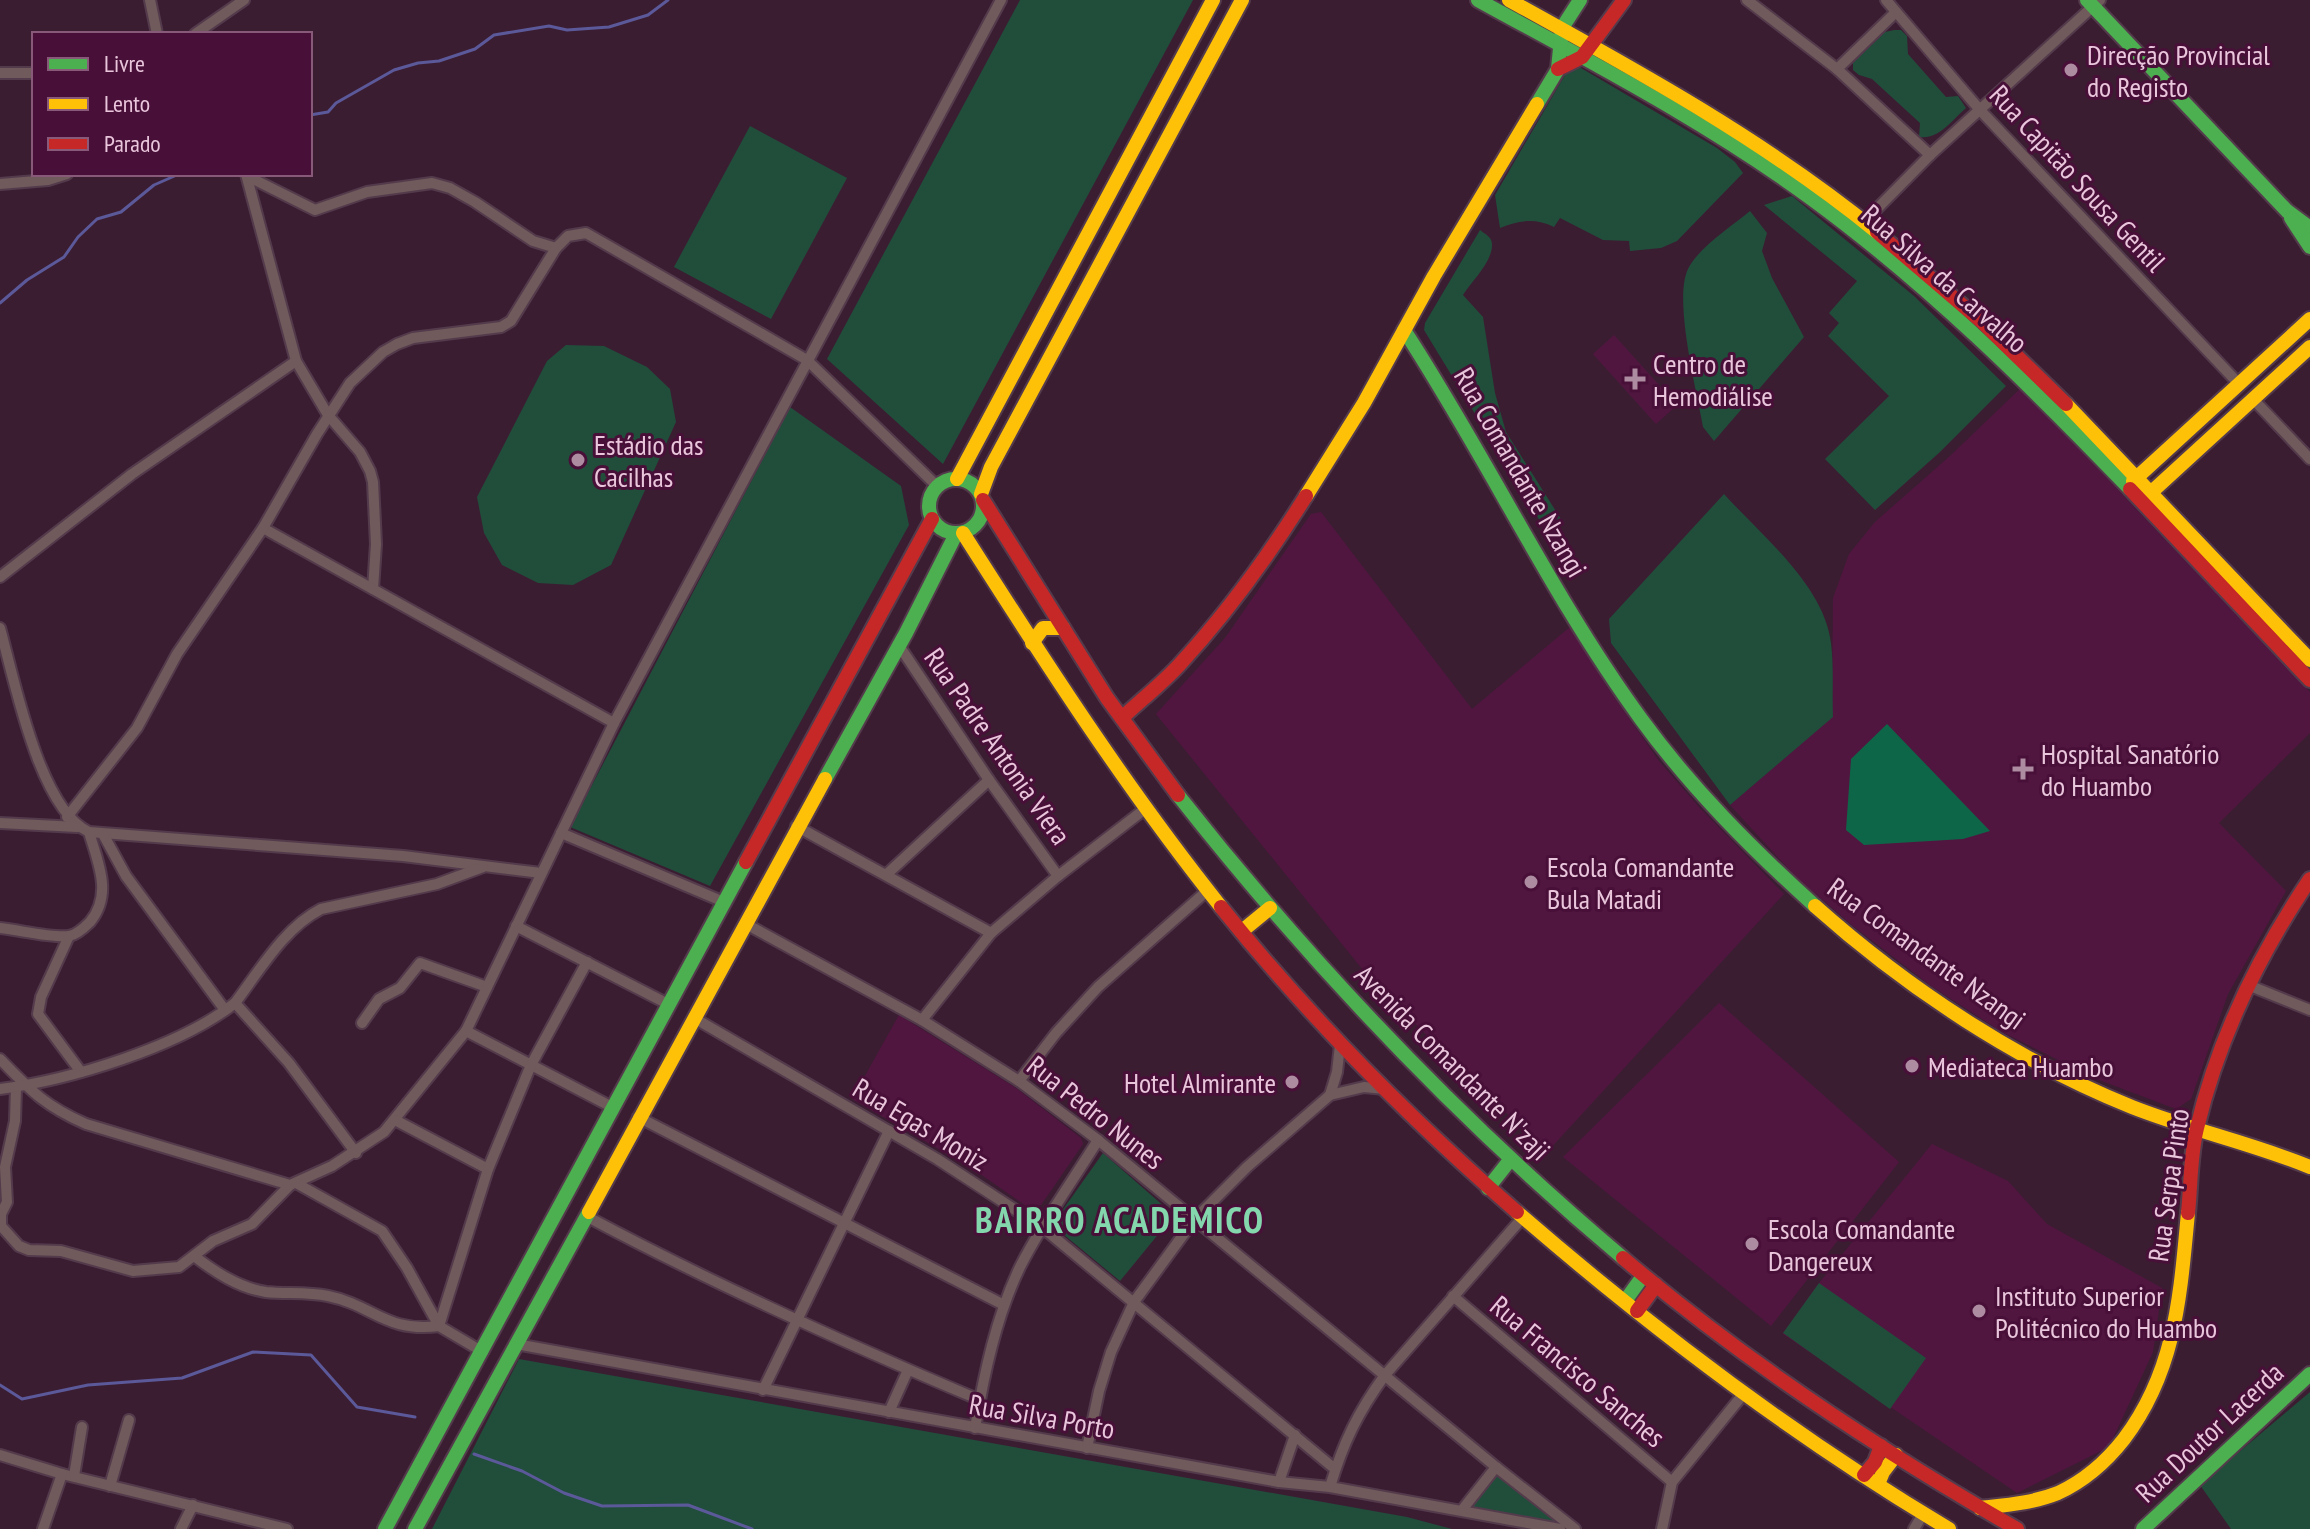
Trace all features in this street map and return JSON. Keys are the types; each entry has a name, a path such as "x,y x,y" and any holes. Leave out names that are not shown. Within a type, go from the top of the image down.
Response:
{"street":[{"path":"150,0 157,32"},
{"path":"198,32 244,0"},
{"path":"21,1086 15,1121 4,1149 7,1202 1,1214 1,1226 19,1246 29,1250 61,1251 133,1271 179,1267 213,1241 252,1224 293,1184 356,1153 395,1120 466,1031 614,723 1001,0"},
{"path":"957,479 1213,0"},
{"path":"415,1529 746,924 796,826 959,533 980,521 982,497 991,467 1242,0"},
{"name":"Rua Silva da Carvalho","path":"1478,0 1560,36"},
{"name":"Rua Silva da Carvalho","path":"1509,0 1587,52 1786,163 1988,339 2133,482 2287,646 2310,680"},
{"path":"1558,69 1587,52 1624,0"},
{"path":"1747,0 1837,69 1930,155"},
{"name":"Rua Capitão Sousa Gentil","path":"1886,0 1980,110 2239,384"},
{"path":"1859,226 2093,2 2287,211 2310,247"},
{"path":"1122,718 1179,665 1228,608 1282,534 1364,403 1558,69 1560,36 1578,3"},
{"path":"1578,3 1574,25 1578,31 1594,34 1607,24"},
{"path":"1837,69 1896,12"},
{"path":"0,73 32,73"},
{"path":"0,184 61,176"},
{"path":"247,176 296,361 328,415 360,452 373,482 376,544 373,589"},
{"path":"249,176 315,210 367,192 432,183 450,188 475,202 533,241 556,248"},
{"path":"2287,211 2310,228"},
{"path":"67,817 137,728 177,654 263,528 328,415 350,383 383,352 397,344 413,338 501,327 511,321 556,248 568,236 586,233 807,360 937,486"},
{"path":"2133,482 2310,319"},
{"name":"Rua Comandante Nzangi","path":"1404,330 1468,430 1591,643 1642,720 1719,813 1804,896 1875,954 2041,1064 2154,1115 2310,1167"},
{"path":"2146,496 2310,347"},
{"path":"0,577 132,474 296,361"},
{"path":"2252,398 2310,459"},
{"path":"982,497 971,483 957,479 937,486 929,506 932,519 942,530 959,533 1145,809 1208,890 1340,1045 1488,1188 1631,1306 1745,1392 1864,1475 1949,1529"},
{"name":"Avenida Comandante N'zaji","path":"982,497 1063,628 1152,761 1270,908 1431,1084 1510,1160 1643,1276 1751,1357 1881,1446 2017,1529"},
{"path":"385,1529 932,519"},
{"path":"263,528 614,723"},
{"path":"1032,643 1043,627 1063,628"},
{"path":"0,628 25,727 67,817 77,827"},
{"name":"Rua Padre Antonia Viera","path":"898,644 1058,876"},
{"name":"Rua Silva da Carvalho","path":"2287,646 2310,660"},
{"path":"887,874 989,780"},
{"path":"922,1020 991,933 1145,809"},
{"path":"0,823 77,827 103,834 372,853 541,873"},
{"path":"796,826 991,933"},
{"path":"81,1072 38,1014 41,997 69,936 88,924 103,895 103,880 89,832"},
{"path":"561,833 724,902"},
{"path":"103,834 126,876 225,1010"},
{"path":"0,1089 104,1066 172,1039 225,1010 235,1003 285,937 321,909 437,884 485,866"},
{"name":"Rua Serpa Pinto","path":"1980,1508 2046,1498 2071,1486 2104,1462 2138,1424 2160,1384 2170,1351 2180,1288 2197,1129 2238,1005 2277,929 2310,879"},
{"path":"1019,1081 1056,1033 1098,987 1208,890"},
{"path":"1242,931 1270,908"},
{"name":"Rua Pedro Nunes","path":"746,924 922,1020 1019,1081 1098,1140 1575,1529"},
{"path":"516,926 668,1004"},
{"path":"0,928 69,936"},
{"path":"439,1326 488,1169 531,1065 587,962"},
{"path":"362,1023 379,999 400,988 420,963 487,987"},
{"path":"2248,985 2310,1010"},
{"path":"235,1003 289,1063 356,1153"},
{"name":"Rua Egas Moniz","path":"694,1018 889,1131 1043,1228 1335,1469"},
{"path":"466,1031 612,1107"},
{"path":"1330,1095 1340,1045"},
{"path":"0,1059 21,1086 57,1111 86,1124 293,1184 382,1231 407,1268 439,1326 483,1352"},
{"path":"1087,1448 1111,1352 1134,1302 1194,1220 1247,1167 1330,1095 1364,1087 1385,1089"},
{"path":"638,1117 1004,1305"},
{"path":"395,1120 488,1169"},
{"path":"763,1390 889,1131"},
{"path":"975,1428 1004,1305 1043,1228 1098,1140"},
{"path":"1488,1188 1510,1160"},
{"path":"586,1216 653,1252 980,1400"},
{"path":"1330,1487 1348,1431 1385,1375 1523,1217"},
{"path":"194,1256 225,1277 262,1291 328,1296 355,1305 394,1325 439,1326"},
{"path":"1631,1306 1643,1276"},
{"path":"1631,1306 1656,1285"},
{"name":"Rua Francisco Sanches","path":"1453,1296 1672,1482"},
{"name":"Rua Silva Porto","path":"516,1344 1087,1448 1279,1482 1330,1487 1560,1529"},
{"path":"889,1412 908,1370"},
{"name":"Rua Doutor Lacerda","path":"2143,1529 2310,1374"},
{"path":"1662,1529 1672,1482 1745,1392"},
{"path":"110,1486 129,1420"},
{"path":"74,1476 82,1427"},
{"path":"1279,1482 1295,1435"},
{"path":"1864,1475 1875,1462 1881,1446"},
{"path":"0,1455 62,1474 287,1529"},
{"path":"1878,1484 1896,1455"},
{"path":"1462,1510 1496,1467"},
{"path":"43,1529 62,1474"},
{"path":"181,1529 193,1505"},
{"path":"1914,1529 1923,1514"}],"shaded area":[{"name":"Centro de Hemodiálise","path":"1614,335 1677,405 1656,424 1593,354"},
{"name":"Hospital Sanatório do Huambo","path":"2021,388 2310,692 2310,733 2219,823 2286,891 2228,994 2191,1099 2176,1109 2094,1078 2002,1032 1931,986 1797,878 1730,805 1832,717 1833,598 1849,554 1875,522"},
{"name":"Escola Comandante Bula Matadi","path":"1321,512 1472,709 1570,627 1659,761 1784,894 1548,1151 1467,1077 1363,970 1156,714 1225,638 1311,514"},
{"name":"Escola Comandante Dangereux","path":"1719,1003 1899,1162 1771,1326 1563,1157"},
{"path":"899,1015 1016,1088 1081,1138 1083,1144 1041,1205 1029,1208 973,1169 852,1099"},
{"name":"Instituto Superior Politécnico do Huambo","path":"1932,1144 2008,1181 2047,1224 2162,1288 2153,1352 2109,1447 2017,1493 1783,1334 1819,1283"}],"green space":[{"path":"1020,0 1193,0 943,464 827,359"},
{"path":"1901,30 1907,36 1908,54 1946,97 1958,96 1966,108 1933,135 1919,137 1920,123 1872,79 1853,70 1853,63 1885,32"},
{"path":"1581,68 1717,148 1743,173 1677,241 1661,248 1630,251 1629,241 1603,240 1560,218 1554,227 1527,221 1500,228 1495,195 1565,75 1572,69"},
{"path":"750,126 847,178 771,319 674,267"},
{"path":"1792,196 1914,296 2006,386 1940,452 1875,510 1825,459 1889,396 1828,336 1839,323 1829,313 1857,281 1764,205"},
{"path":"1750,211 1767,233 1762,251 1772,278 1804,337 1714,441 1703,427 1692,370 1683,302 1684,283 1688,269 1699,253"},
{"path":"1480,230 1491,239 1491,250 1486,264 1463,295 1483,317 1495,393 1506,432 1564,524 1548,534 1424,330 1425,323"},
{"name":"Estádio das Cacilhas","path":"566,345 604,346 647,367 670,389 676,422 611,565 573,585 538,583 502,565 484,533 477,497 547,361"},
{"path":"790,407 901,486 909,525 710,886 570,827"},
{"path":"1724,494 1789,562 1817,601 1831,643 1833,671 1833,717 1730,805 1611,643 1609,619"},
{"path":"1887,724 1990,831 1963,839 1864,845 1846,830 1851,759"},
{"path":"1103,1153 1174,1215 1120,1281 1052,1225"},
{"path":"1819,1283 1926,1358 1890,1409 1783,1333"},
{"path":"519,1359 1407,1517 1452,1529 432,1529"},
{"path":"2310,1392 2310,1529 2231,1529 2200,1485"},
{"path":"1496,1474 1565,1526 1468,1508"}],"waterway":[{"path":"312,115 328,112 336,103 394,70 439,61 475,49 494,35 549,26 567,30 609,27 648,15 668,0"},
{"path":"0,303 27,280 64,257 78,237 97,219 121,212 154,185 174,176"},
{"path":"0,1385 22,1399 88,1385 182,1378 253,1352 311,1355 357,1407 415,1417"},
{"path":"474,1454 602,1506 688,1505 752,1529"}],"traffic: fast":[{"path":"1478,0 1690,119 1812,199 1897,266 1977,337 2130,489"},
{"path":"1537,104 1558,69 1562,28 1580,0"},
{"path":"2087,0 2287,211 2310,228"},
{"path":"2291,218 2310,247"},
{"path":"1404,330 1464,427 1578,625 1641,719 1681,770 1724,817 1815,906"},
{"path":"956,479 975,487 983,506 975,525 956,533 937,525 929,506 937,487 956,479"},
{"path":"825,779 906,633 956,534"},
{"path":"1178,795 1281,919 1389,1038 1503,1151 1623,1258"},
{"path":"385,1529 746,862"},
{"path":"1488,1188 1510,1160"},
{"path":"415,1529 589,1212"},
{"path":"1625,1301 1643,1276"},
{"path":"2143,1529 2310,1374"}],"traffic: slow":[{"path":"957,479 1213,0"},
{"path":"981,494 991,467 1242,0"},
{"path":"1509,0 1698,108 1790,167 1877,232"},
{"path":"1306,496 1364,403 1434,276 1537,104"},
{"path":"2133,481 2310,319"},
{"path":"2145,498 2310,347"},
{"path":"2066,404 2310,660"},
{"path":"963,533 1119,770 1221,907"},
{"path":"1032,643 1043,628 1063,628"},
{"path":"589,1212 825,779"},
{"path":"1815,906 1925,994 2047,1068 2132,1107 2310,1167"},
{"path":"1242,931 1270,908"},
{"path":"1517,1212 1620,1298 1726,1380 1836,1458 1949,1529"},
{"path":"1980,1508 2058,1493 2094,1470 2124,1439 2155,1386 2165,1359 2178,1303 2188,1213"},
{"path":"1878,1484 1896,1455"}],"traffic: jam":[{"path":"1558,69 1582,57 1624,0"},
{"path":"1877,232 1982,322 2066,404"},
{"path":"2130,489 2310,680"},
{"path":"1122,718 1174,670 1215,624 1263,561 1306,496"},
{"path":"983,500 1107,698 1178,795"},
{"path":"746,862 932,519"},
{"path":"2188,1213 2195,1139 2216,1062 2257,968 2310,879"},
{"path":"1221,907 1362,1066 1438,1141 1517,1212"},
{"path":"1623,1258 1716,1333 1814,1402 2017,1529"},
{"path":"1637,1311 1656,1285"},
{"path":"1864,1475 1875,1462 1881,1446"}],"place":[{"name":"Direcção Provincial do Registo","path":"2071,70"},
{"name":"Centro de Hemodiálise","path":"1635,379"},
{"name":"Estádio das Cacilhas","path":"578,460"},
{"name":"Hospital Sanatório do Huambo","path":"2023,769"},
{"name":"Escola Comandante Bula Matadi","path":"1531,882"},
{"name":"Mediateca Huambo","path":"1912,1066"},
{"name":"Hotel Almirante","path":"1292,1082"},
{"name":"Escola Comandante Dangereux","path":"1752,1244"},
{"name":"Instituto Superior Politécnico do Huambo","path":"1979,1311"}],"district":[{"name":"BAIRRO ACADEMICO","path":"1120,1219"}]}
